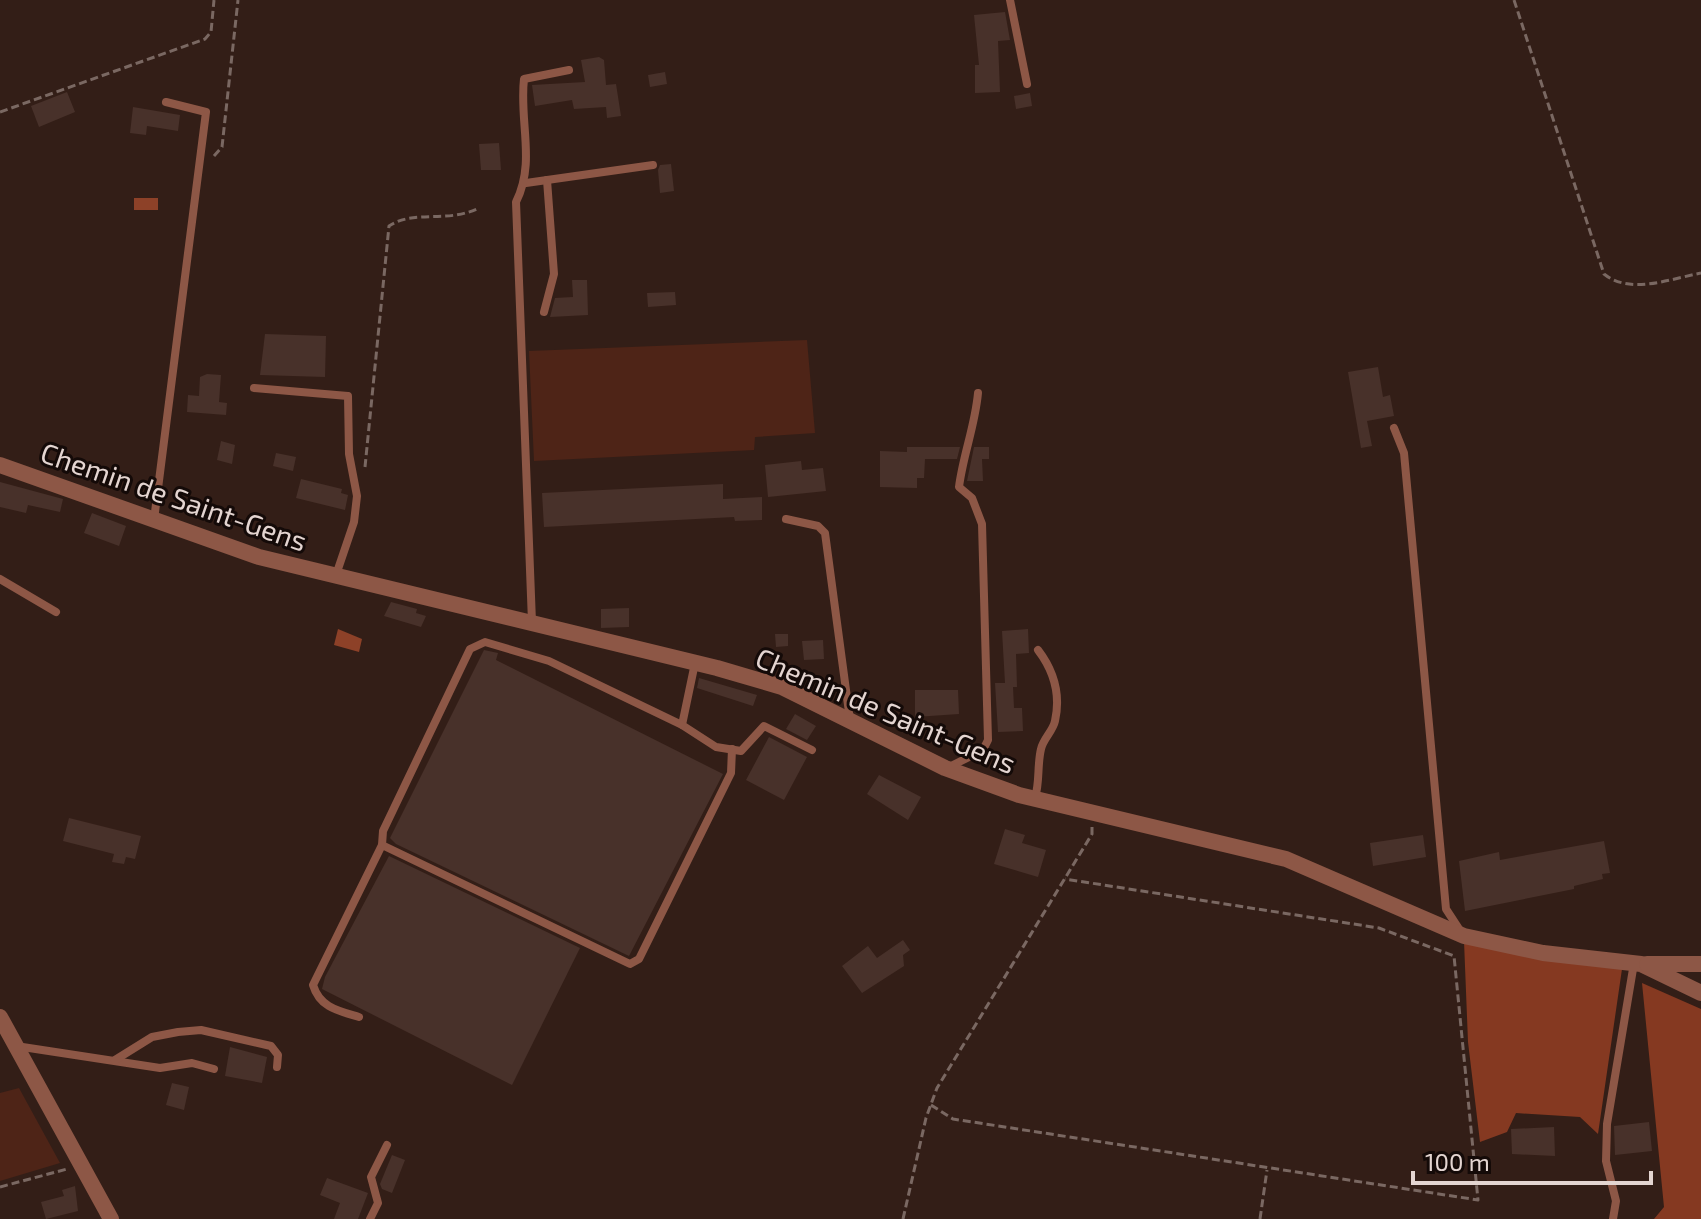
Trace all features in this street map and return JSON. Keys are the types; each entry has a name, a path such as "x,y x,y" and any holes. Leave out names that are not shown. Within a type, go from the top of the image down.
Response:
{"street":[{"name":"Chemin de Saint-Gens","path":"0,465 259,557 695,662 782,687 945,768 1034,799 1286,859 1464,936 1543,953 1638,964 1701,993"},
{"path":"1638,964 1701,964"},
{"path":"0,1017 111,1219"}],"lane":[{"path":"1010,0 1027,84"},
{"path":"532,622 516,202 526,183 524,79 569,70"},
{"path":"154,520 206,112 166,102"},
{"path":"526,183 653,165"},
{"path":"544,312 554,274 547,180"},
{"path":"254,388 348,396 349,454 357,496 354,522 336,575"},
{"path":"945,768 983,750 988,740 982,524 972,498 959,487 962,463 974,430 978,393"},
{"path":"1394,428 1404,453 1446,909 1464,936"},
{"path":"786,519 818,526 825,533 850,720"},
{"path":"0,579 56,612"},
{"path":"359,1017 328,1007 317,997 313,985 382,845 383,831 470,649 485,642 549,661 682,725 716,747 741,751 764,726 812,750"},
{"path":"1034,799 1041,779 1041,748 1055,723 1056,699 1053,670 1038,650"},
{"path":"682,725 695,662"},
{"path":"382,845 630,964 639,959 731,773 732,749"},
{"path":"1613,1219 1616,1201 1606,1161 1607,1124 1638,964"},
{"path":"114,1060 152,1037 201,1030 271,1046 278,1055 277,1067"},
{"path":"16,1046 160,1068 192,1063 214,1069"},
{"path":"370,1219 378,1203 371,1177 387,1145"}],"path":[{"path":"0,112 205,39 211,32 214,0"},
{"path":"200,164 222,147 238,0"},
{"path":"1514,0 1604,274 1618,285 1633,285 1701,273"},
{"path":"357,496 364,483 389,226 401,218 460,217 479,208"},
{"path":"903,1219 937,1088 1092,834 1090,813"},
{"path":"931,1105 953,1119 1267,1170 1478,1200 1454,956 1379,928 1065,879"},
{"path":"0,1187 82,1166"},
{"path":"1260,1219 1267,1170"}],"shaded area":[{"path":"134,198 158,198 158,210 134,210"},
{"path":"807,340 815,433 755,437 754,450 534,461 529,351"},
{"path":"338,629 362,639 359,652 334,645"},
{"path":"1464,941 1622,969 1598,1134 1580,1117 1516,1113 1507,1132 1480,1142 1468,1042"},
{"path":"1642,983 1701,1009 1701,1219 1654,1219 1664,1207"},
{"path":"19,1088 60,1163 0,1181 0,1093"}],"building":[{"path":"1005,12 1010,40 998,41 1000,92 975,93 975,65 979,65 974,15"},
{"path":"599,57 604,60 606,85 616,84 621,116 607,118 606,107 574,109 572,100 535,106 532,85 585,82 581,60"},
{"path":"665,72 667,84 650,87 648,75"},
{"path":"67,92 75,112 39,127 31,106"},
{"path":"1030,93 1032,106 1016,109 1014,96"},
{"path":"133,107 180,115 178,131 147,126 146,135 130,133"},
{"path":"499,143 501,170 481,170 479,144"},
{"path":"671,164 674,191 660,193 658,170 660,165"},
{"path":"572,280 587,280 588,315 550,317 555,298 573,297"},
{"path":"675,292 676,305 648,307 647,293"},
{"path":"265,334 326,336 325,377 260,375"},
{"path":"1378,367 1383,397 1390,395 1394,416 1367,421 1372,446 1361,448 1348,372"},
{"path":"221,375 219,402 227,403 226,415 187,412 188,395 199,396 200,377"},
{"path":"221,441 235,445 232,464 217,460"},
{"path":"907,447 960,447 957,459 925,459 924,478 917,478 917,488 880,487 880,451 907,452"},
{"path":"974,447 989,447 989,459 982,459 983,481 967,481"},
{"path":"276,453 296,457 293,471 273,466"},
{"path":"801,461 802,470 823,468 826,491 768,497 765,465"},
{"path":"301,479 342,489 341,493 348,495 345,510 296,498"},
{"path":"0,482 63,499 60,512 28,505 26,513 0,507"},
{"path":"723,484 723,499 762,497 762,520 735,521 734,517 544,527 542,493"},
{"path":"92,513 126,526 119,546 84,533"},
{"path":"391,602 417,609 416,613 426,616 421,627 384,616"},
{"path":"629,608 629,627 601,628 601,609"},
{"path":"1028,629 1029,653 1016,654 1017,687 1013,687 1014,708 1022,708 1023,731 998,732 995,683 1005,683 1002,631"},
{"path":"775,634 788,634 788,646 776,647"},
{"path":"823,640 824,659 804,660 802,641"},
{"path":"484,650 498,653 496,660 723,774 629,956 396,844 390,838"},
{"path":"699,678 757,695 753,706 697,688"},
{"path":"915,690 958,690 959,714 915,717"},
{"path":"795,714 816,726 807,740 786,729"},
{"path":"769,737 807,757 784,800 746,780"},
{"path":"879,775 921,797 908,820 867,794"},
{"path":"69,818 141,836 135,859 126,857 124,864 112,862 114,854 63,841"},
{"path":"1005,829 1025,835 1022,843 1046,850 1038,877 994,864"},
{"path":"1423,835 1426,857 1373,866 1370,843"},
{"path":"1604,841 1610,873 1602,874 1603,879 1574,886 1574,889 1465,911 1459,861 1499,852 1500,860"},
{"path":"389,856 580,948 512,1085 322,989 325,977"},
{"path":"903,940 910,950 903,955 904,966 862,993 842,966 868,946 877,958"},
{"path":"230,1047 267,1057 262,1083 225,1076"},
{"path":"172,1083 189,1087 184,1110 166,1105"},
{"path":"1649,1122 1652,1151 1615,1155 1614,1126"},
{"path":"1554,1127 1555,1156 1512,1154 1511,1129"},
{"path":"392,1155 405,1160 392,1193 382,1189 380,1184"},
{"path":"327,1178 368,1193 358,1219 334,1219 340,1203 320,1195"},
{"path":"75,1186 78,1211 46,1219 41,1202 64,1196 62,1190"}]}
